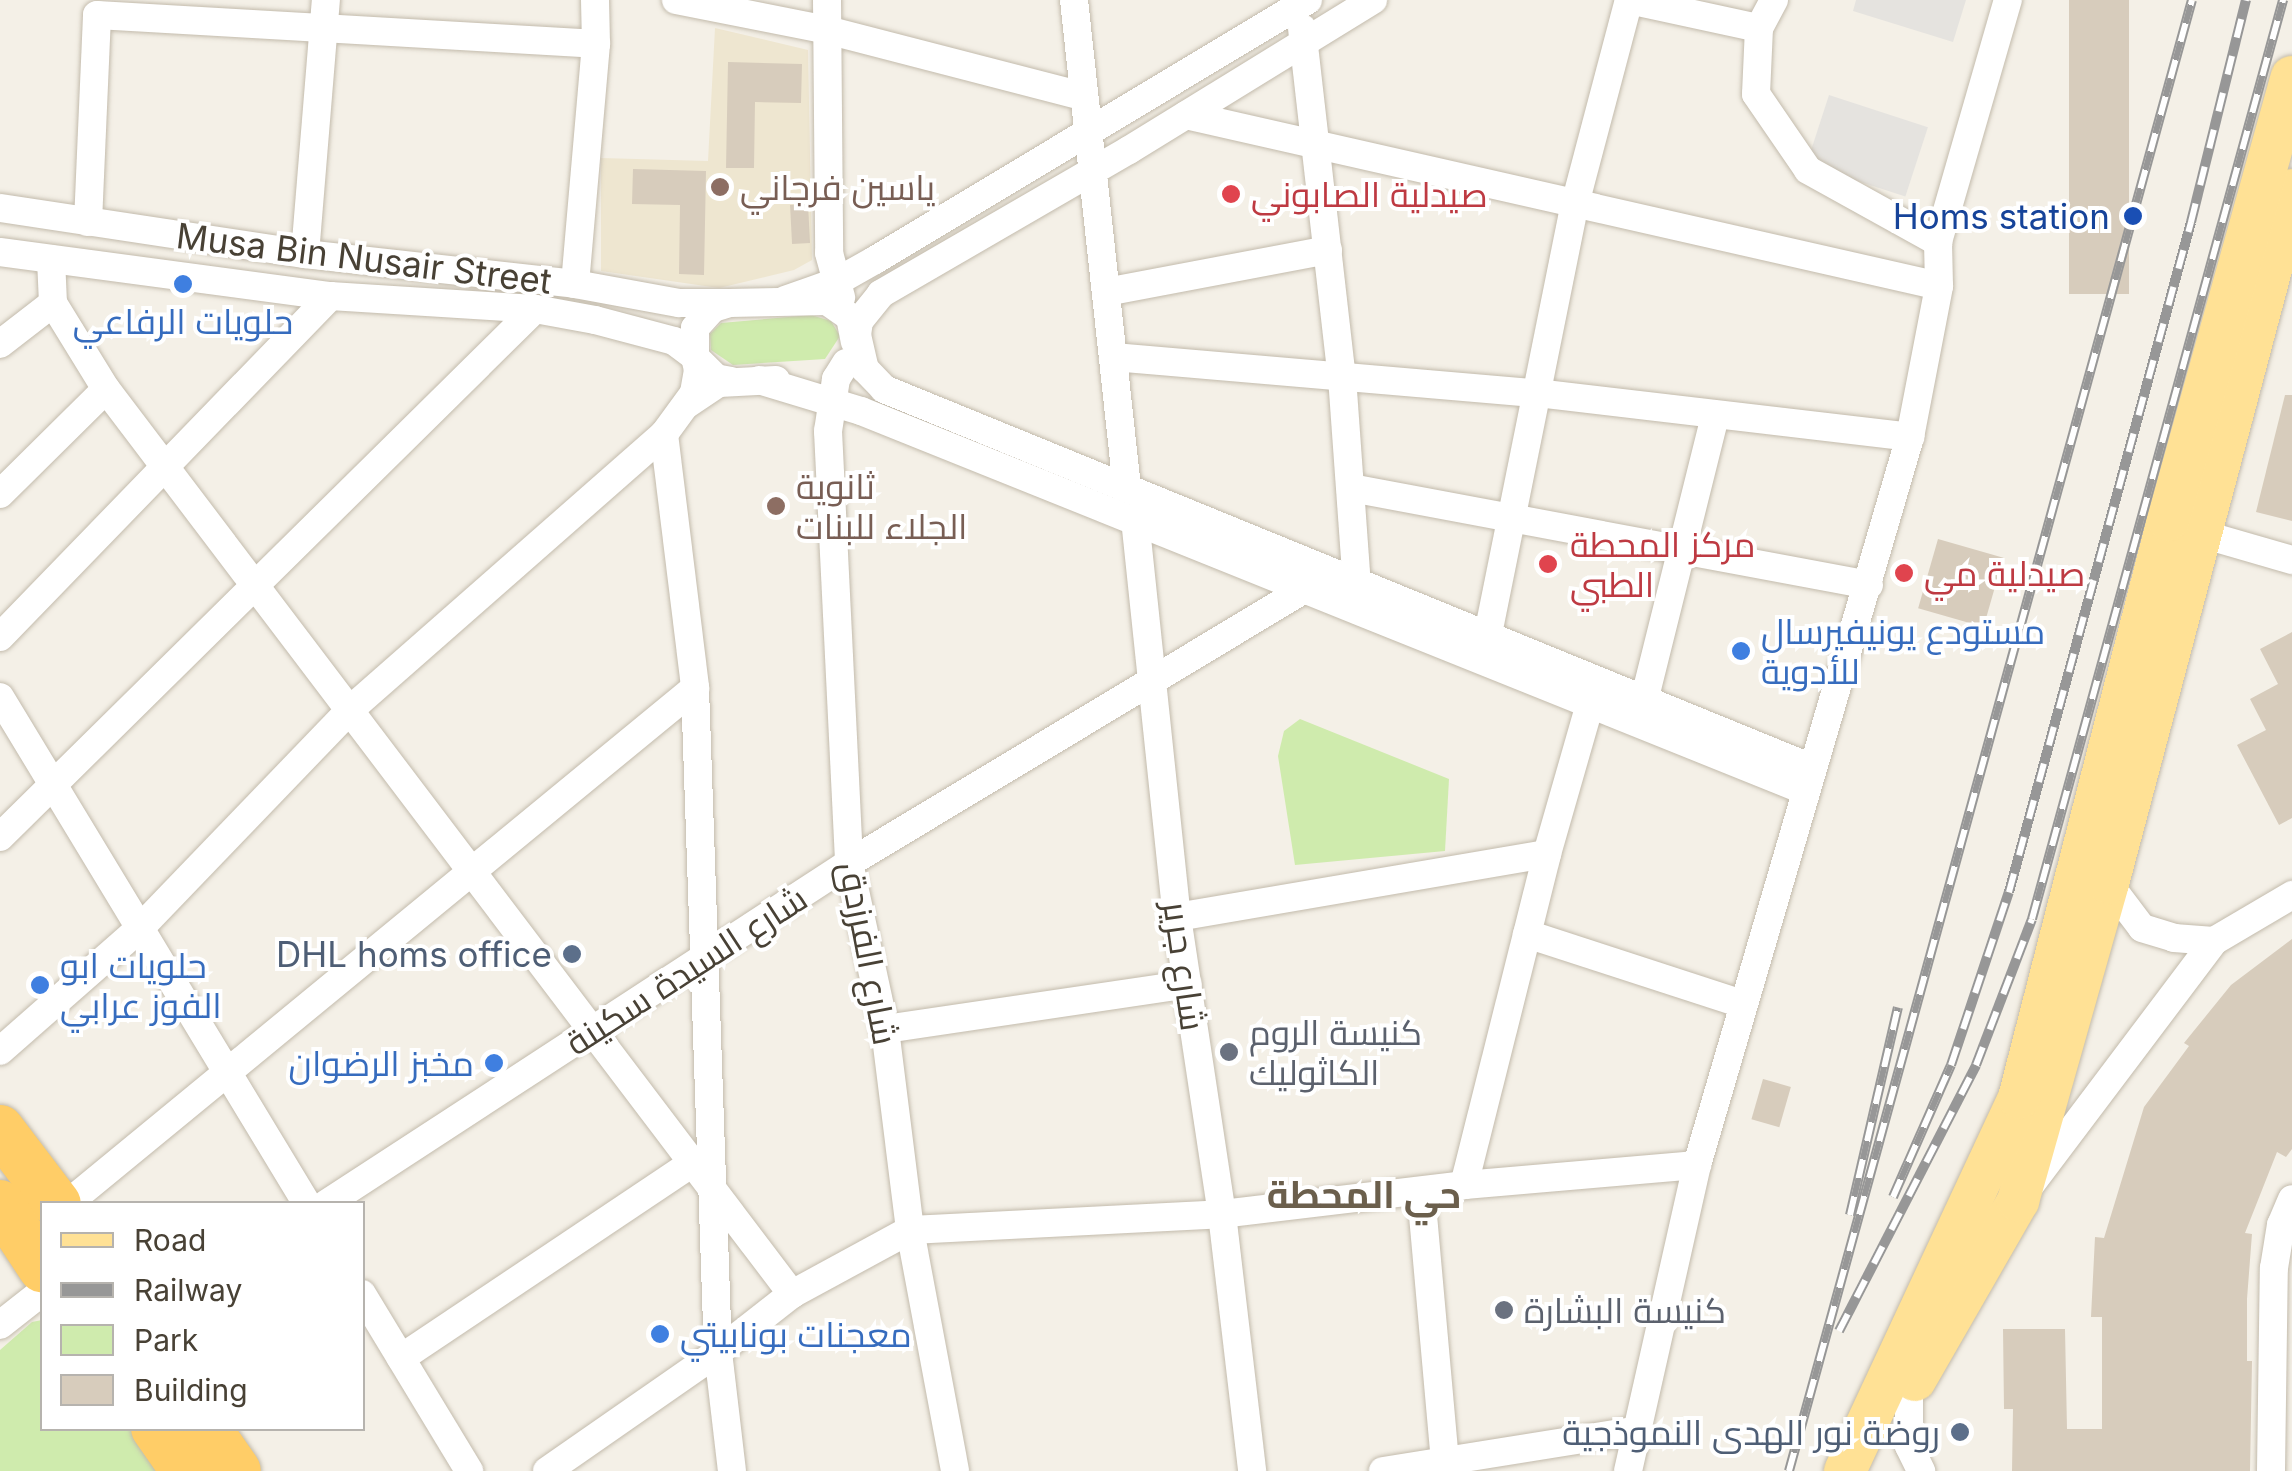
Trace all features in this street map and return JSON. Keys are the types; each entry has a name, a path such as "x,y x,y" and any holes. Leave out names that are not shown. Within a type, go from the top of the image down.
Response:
{"highway":[{"path":"0,1129 55,1201"},
{"path":"0,1204 40,1265"},
{"path":"157,1431 185,1471"},
{"path":"209,1431 237,1471"}],"main road":[{"path":"1845,1471 2019,1098 2168,520 2292,77"},
{"path":"1874,1471 1909,1390 2018,1202 2108,883 2292,190"}],"street":[{"path":"575,284 596,44 595,0"},
{"path":"676,0 827,30 1084,96"},
{"path":"827,0 829,253 865,369 884,388 1127,485 1357,584 1646,697 1808,779"},
{"path":"1074,0 1127,485"},
{"name":"شارع الفرزدق","path":"955,1471 910,1230 885,1029 850,863 828,431 831,400 846,364 854,326 881,294 1093,171 1373,0"},
{"path":"1488,634 1576,204 1629,0 1760,28"},
{"path":"1774,0 1760,28 1756,94 1808,170 1938,242"},
{"path":"1628,1471 1697,1166 1808,779 1870,585 1910,437 1939,286 1938,242 2008,0"},
{"path":"791,298 836,282 1302,2 1303,41 1342,376 1357,584"},
{"path":"88,222 97,8 325,13 596,44"},
{"path":"305,254 325,13"},
{"path":"1186,115 1939,286"},
{"name":"Musa Bin Nusair Street","path":"0,208 305,254 575,284 679,303 791,298"},
{"path":"1106,292 1328,250"},
{"name":"Musa Bin Nusair Street","path":"0,252 330,296 535,310 644,332 674,342 716,378 745,381"},
{"path":"791,298 817,281 829,253"},
{"path":"51,259 54,303 106,389 252,588 473,870 792,1294"},
{"path":"0,637 330,296"},
{"path":"791,298 827,301 854,326"},
{"path":"0,344 54,303"},
{"path":"0,1051 140,928 349,711 664,434 698,383 692,342 702,316 729,303"},
{"path":"0,837 535,310"},
{"path":"1113,357 1537,393 1910,437"},
{"path":"685,406 711,386 817,378 846,364"},
{"path":"745,381 794,388 831,400 1135,519 1303,590 1591,701 1808,779"},
{"path":"794,388 810,396 823,412 828,431"},
{"path":"0,494 106,389"},
{"path":"1646,697 1714,416"},
{"path":"664,434 695,688 718,1352 732,1471"},
{"path":"1351,488 1870,585"},
{"name":"شارع جرير","path":"1135,519 1178,917 1222,1214 1252,1471"},
{"path":"2202,534 2292,560"},
{"name":"شارع السيدة سكينة","path":"331,1201 850,863 1303,590"},
{"path":"70,1201 695,688"},
{"path":"0,697 305,1201"},
{"path":"1464,1186 1547,854 1591,701"},
{"path":"1178,917 1547,854"},
{"path":"2108,883 2142,928 2174,938 2214,941"},
{"path":"2018,1202 2214,941 2292,895"},
{"path":"1527,934 1743,1004"},
{"path":"885,1029 1188,984"},
{"path":"401,1358 694,1162"},
{"path":"547,1471 718,1352 792,1294 910,1230 1222,1214 1421,1194 1464,1186 1697,1166"},
{"path":"1421,1194 1446,1467"},
{"path":"2271,1471 2274,1268 2281,1225 2292,1199"},
{"path":"0,1325 40,1294"},
{"path":"365,1299 470,1471"},
{"path":"1909,1390 1909,1446 1921,1471"},
{"path":"1384,1471 1446,1467 1638,1430"}],"shaded area":[{"path":"1856,0 1966,0 1953,42 1853,11"},
{"path":"715,28 808,50 812,260 794,270 719,288 601,271 601,158 708,161"},
{"path":"1829,95 1928,127 1905,197 1806,164"}],"green space":[{"path":"811,315 831,321 840,336 825,359 733,365 711,350 710,334 721,323"},
{"path":"1300,719 1449,779 1445,851 1295,865 1278,756 1284,731"},
{"path":"40,1320 40,1431 131,1431 158,1471 0,1471 0,1350 32,1322"}],"building":[{"path":"2069,0 2129,0 2129,294 2069,294"},
{"path":"728,62 802,64 801,103 755,102 754,168 726,168"},
{"path":"633,169 706,171 704,275 679,274 680,205 632,204"},
{"path":"808,204 810,243 792,244 790,205"},
{"path":"2285,395 2292,395 2292,521 2256,512"},
{"path":"1938,539 2003,558 1984,627 1918,608"},
{"path":"2292,632 2292,818 2279,825 2237,745 2266,730 2250,699 2278,684 2260,649"},
{"path":"2292,939 2292,1149 2286,1157 2277,1152 2245,1233 2252,1234 2247,1299 2247,1361 2252,1361 2250,1471 2012,1471 2013,1409 2004,1409 2003,1329 2065,1329 2067,1429 2102,1429 2102,1317 2091,1317 2095,1237 2104,1238 2144,1107 2189,1046 2184,1043 2231,985"},
{"path":"1763,1079 1791,1087 1779,1127 1751,1119"}],"railway":[{"path":"1789,1471 2192,0"},
{"path":"1893,1197 1951,1065 2009,892 2191,222 2246,0"},
{"path":"1839,1331 1976,1065 2032,919 2283,0"},
{"path":"1850,1215 1898,1007"}],"place":[{"name":"ياسين فرجاني","path":"720,187"},
{"name":"صيدلية الصابوني","path":"1231,194"},
{"name":"Homs station","path":"2133,216"},
{"name":"حلويات الرفاعي","path":"183,284"},
{"name":"ثانوية الجلاء للبنات","path":"776,506"},
{"name":"مركز المحطة الطبي","path":"1548,564"},
{"name":"صيدلية مي","path":"1904,573"},
{"name":"مستودع يونيفيرسال للأدوية","path":"1741,651"},
{"name":"DHL homs office","path":"572,954"},
{"name":"حلويات ابو الفوز عرابي","path":"40,985"},
{"name":"كنيسة الروم الكاثوليك","path":"1229,1052"},
{"name":"مخبز الرضوان","path":"494,1063"},
{"name":"كنيسة البشارة","path":"1504,1310"},
{"name":"معجنات بونابيتي","path":"660,1334"},
{"name":"روضة نور الهدى النموذجية","path":"1960,1432"}],"district":[{"name":"حي المحطة","path":"1364,1195"}]}
